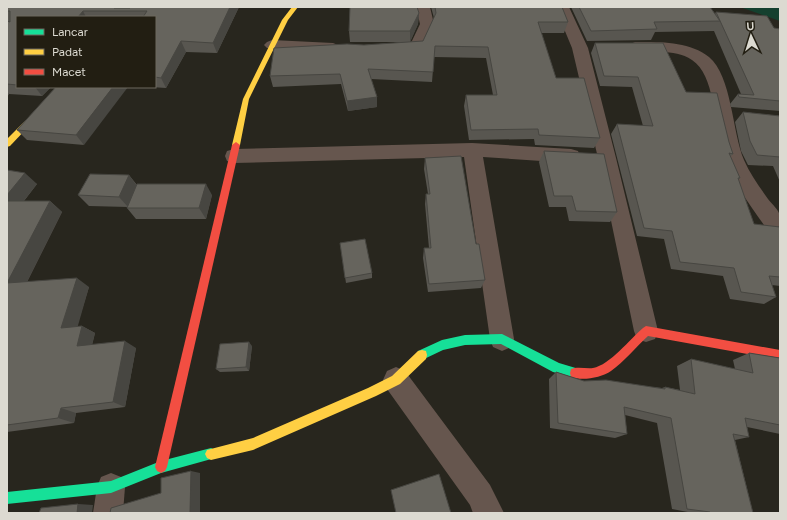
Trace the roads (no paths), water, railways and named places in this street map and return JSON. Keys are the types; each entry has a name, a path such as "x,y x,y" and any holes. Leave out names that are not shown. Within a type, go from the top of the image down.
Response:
{"main road":[{"path":"161,466 246,99 285,20 295,7"},
{"path":"7,144 62,88"},
{"path":"7,498 109,500 161,466 253,444 396,380 421,355 442,345 466,340 502,340 557,368 576,373 593,373 607,368 646,331 780,355"}],"street":[{"path":"379,49 417,47 427,24 423,7"},
{"path":"562,7 587,48 607,158 646,331"},
{"path":"272,45 350,49"},
{"path":"617,47 654,46 674,48 691,52 702,59 710,68 730,114 731,151 737,165 780,232"},
{"path":"234,156 472,150 607,158"},
{"path":"472,150 502,340"},
{"path":"396,380 480,495 489,513"}]}
